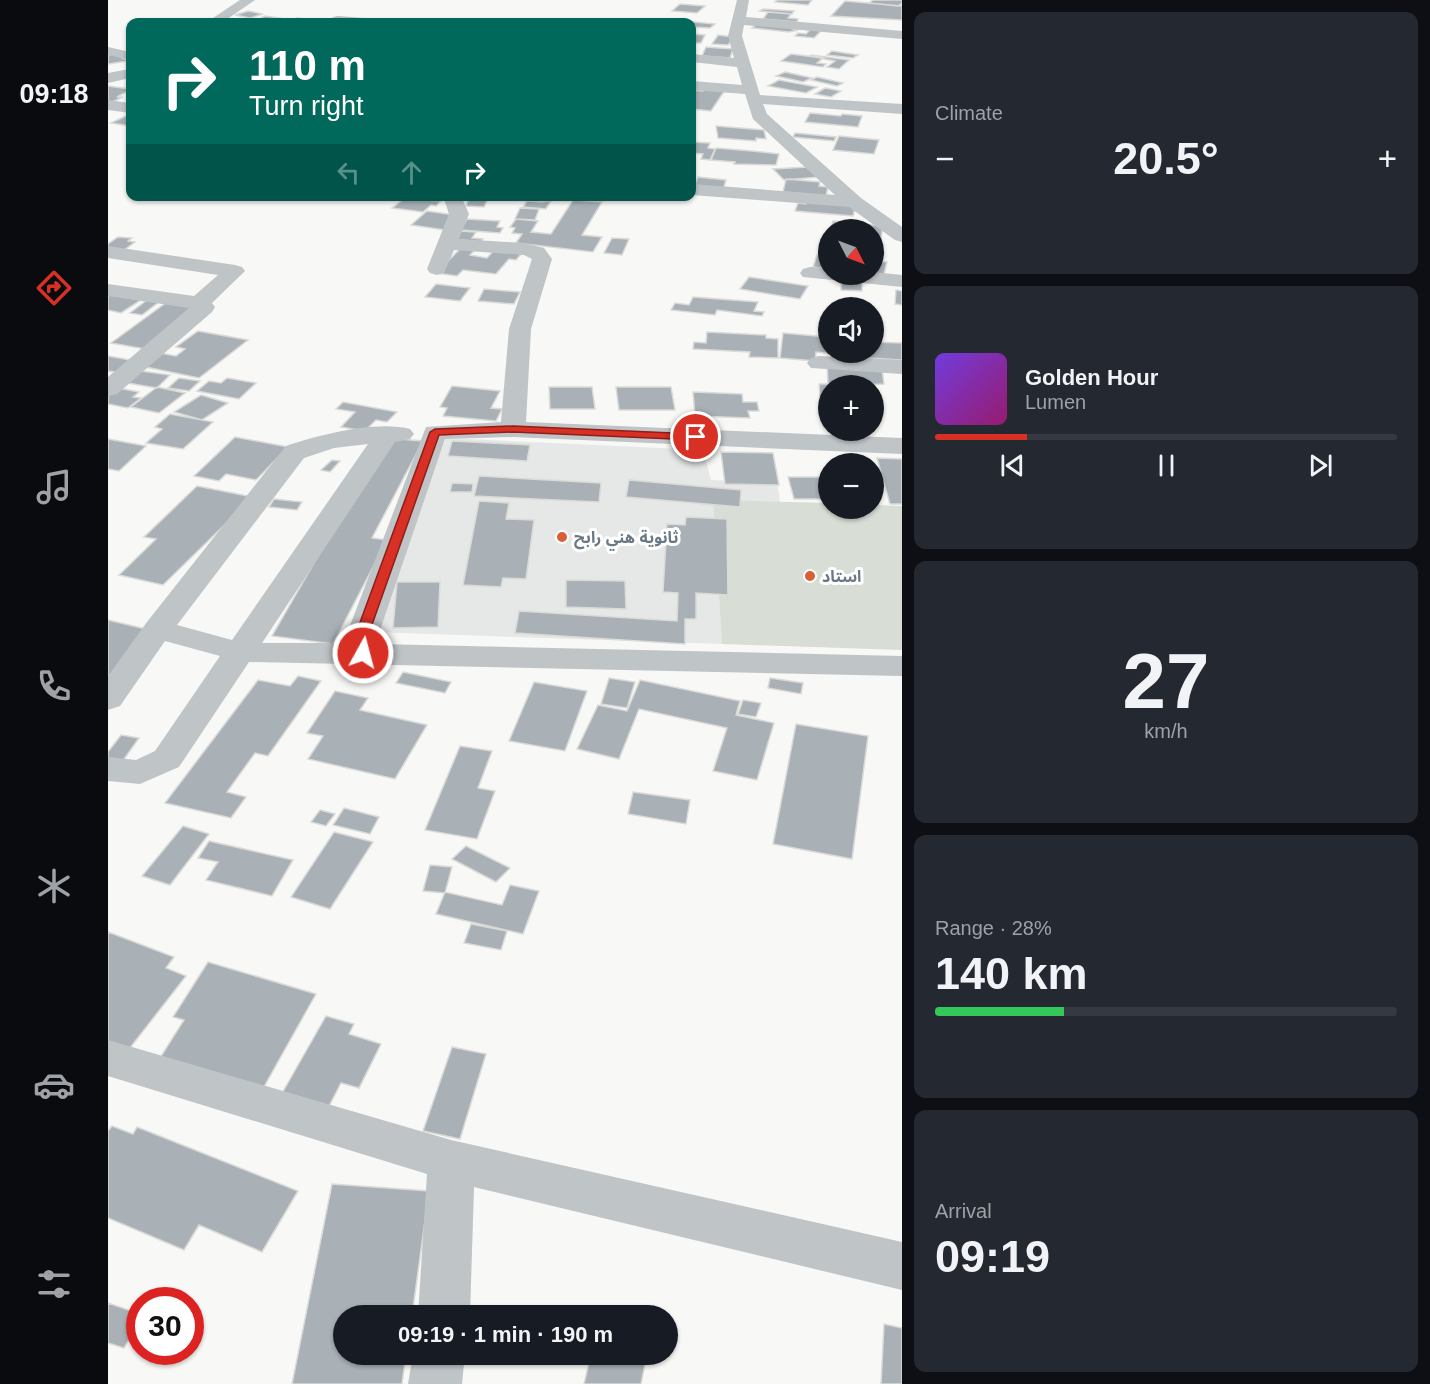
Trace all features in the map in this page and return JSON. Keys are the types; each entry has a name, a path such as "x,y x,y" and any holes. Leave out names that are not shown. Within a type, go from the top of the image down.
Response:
{"street":[{"path":"220,18 249,0"},
{"path":"743,0 735,36 759,116 855,202 897,229"},
{"path":"739,20 902,35"},
{"path":"108,51 126,55"},
{"path":"696,58 744,63"},
{"path":"108,78 126,75"},
{"path":"108,85 126,87"},
{"path":"696,87 902,109"},
{"path":"108,105 126,107"},
{"path":"696,190 855,202"},
{"path":"437,269 459,214 454,201"},
{"path":"447,244 524,249 537,252 542,259 520,329 513,429"},
{"path":"108,252 235,271 199,303"},
{"path":"810,273 902,281"},
{"path":"108,290 199,303 204,307 108,389"},
{"path":"819,363 902,367"},
{"path":"108,699 158,629 295,452 318,443 387,435 513,429 902,446"},
{"path":"363,653 362,636 435,432"},
{"path":"108,768 140,772 167,759 387,435"},
{"path":"158,629 241,652 902,666"},
{"path":"108,1058 451,1161 902,1266"},
{"path":"444,1305 451,1161"},
{"path":"435,1384 438,1365"}],"shaded area":[{"name":"ثانوية هني رابح","path":"446,438 703,450 711,480 777,482 780,502 713,500 722,644 372,632"},
{"name":"استاد","path":"713,500 818,503 818,519 884,519 884,505 902,506 902,650 722,644"}],"building":[{"path":"777,0 812,0 808,5 775,2"},
{"path":"873,0 902,0 902,3 898,6 869,3"},
{"path":"845,1 902,6 902,20 831,16"},
{"path":"680,4 705,6 697,13 672,11"},
{"path":"763,9 794,11 792,14 760,11"},
{"path":"248,11 263,14 250,18 235,15"},
{"path":"768,12 791,14 788,18 798,19 797,22 763,19"},
{"path":"696,22 715,24 710,28 696,27"},
{"path":"758,23 796,27 793,29 798,30 789,32 752,28"},
{"path":"811,29 822,30 814,38 795,36 798,33 806,34"},
{"path":"696,34 705,35 701,43 696,43"},
{"path":"718,35 734,37 728,45 712,44"},
{"path":"706,47 733,49 730,58 702,56"},
{"path":"832,51 858,55 853,58 827,55"},
{"path":"115,54 126,61 108,64 108,55"},
{"path":"791,54 823,58 817,63 826,64 823,67 781,61"},
{"path":"810,56 849,60 839,69 827,67 835,61"},
{"path":"785,72 812,78 803,82 776,76"},
{"path":"817,77 843,83 837,86 811,80"},
{"path":"779,80 817,87 806,93 768,86"},
{"path":"108,86 126,88 126,92 117,97 123,97 108,104"},
{"path":"705,88 725,90 711,111 696,109 696,90 703,91"},
{"path":"825,88 841,91 831,97 815,94"},
{"path":"810,113 862,116 858,127 805,122"},
{"path":"126,116 126,125 111,123"},
{"path":"716,126 764,130 766,139 756,138 756,141 718,138"},
{"path":"795,133 836,137 834,141 793,137"},
{"path":"839,136 879,140 874,154 833,150"},
{"path":"696,142 710,143 708,148 715,149 710,160 701,159 703,154 696,153"},
{"path":"716,148 779,154 776,165 734,164 735,162 711,160"},
{"path":"808,167 819,177 784,180 773,169"},
{"path":"698,177 726,180 723,190 696,188"},
{"path":"786,179 820,182 819,186 828,187 826,196 783,192"},
{"path":"807,200 856,205 853,216 795,211 798,203 806,204"},
{"path":"401,201 441,201 436,206 431,205 423,212 392,208"},
{"path":"468,201 487,201 484,207 466,206"},
{"path":"527,201 551,201 546,209 523,207"},
{"path":"572,201 602,202 582,235 602,237 593,252 516,243 522,234 512,233 515,228 510,227 516,219 538,221 531,232 551,234"},
{"path":"520,208 539,209 535,220 515,219"},
{"path":"427,211 461,216 445,230 411,225"},
{"path":"467,219 500,221 497,227 503,228 500,233 461,230"},
{"path":"459,231 476,232 472,238 483,239 481,242 453,239"},
{"path":"118,237 132,238 128,241 135,242 120,253 108,251 108,244"},
{"path":"612,238 629,239 622,255 604,253"},
{"path":"462,247 476,249 470,255 487,258 495,249 522,253 516,260 509,259 496,274 463,270 457,276 436,273"},
{"path":"817,255 818,255 818,268 813,267"},
{"path":"749,277 808,286 800,299 740,289"},
{"path":"436,284 470,288 460,301 425,297"},
{"path":"841,285 862,285 862,291 841,290"},
{"path":"484,289 520,292 514,304 478,301"},
{"path":"896,290 902,291 902,305 895,304"},
{"path":"108,294 141,300 121,313 108,310"},
{"path":"693,297 758,302 754,311 764,312 762,316 717,310 715,315 671,310 675,303 689,305"},
{"path":"147,300 159,302 142,315 130,313"},
{"path":"167,302 200,308 145,349 111,343"},
{"path":"198,331 248,340 199,378 141,366 160,353 176,356 185,349 176,347"},
{"path":"707,332 766,335 766,338 778,339 778,358 749,357 750,352 693,349 694,342 706,343"},
{"path":"783,333 818,336 818,352 816,352 815,361 780,358"},
{"path":"884,342 902,343 902,360 884,359"},
{"path":"108,356 136,361 122,373 108,371"},
{"path":"827,365 882,369 883,375 828,375"},
{"path":"141,371 170,375 157,388 127,383"},
{"path":"179,378 200,381 189,391 168,388"},
{"path":"227,378 256,383 239,399 197,391 209,381 221,383"},
{"path":"452,386 500,391 491,408 502,409 496,421 443,416 447,408 440,407"},
{"path":"113,387 139,392 133,397 141,398 128,408 108,404 108,391"},
{"path":"157,387 185,393 159,413 131,407"},
{"path":"549,387 592,387 595,409 550,409"},
{"path":"616,387 671,387 675,410 619,410"},
{"path":"693,392 742,394 743,402 757,402 759,411 748,411 750,418 695,416"},
{"path":"201,395 228,403 202,420 174,412"},
{"path":"343,402 397,412 387,422 376,420 365,431 341,427 355,412 336,409"},
{"path":"170,414 213,422 183,449 146,443 162,429 155,427"},
{"path":"235,437 288,447 256,480 226,474 219,481 194,476"},
{"path":"386,438 423,441 372,538 387,540 333,644 272,636"},
{"path":"108,439 146,446 119,471 108,469"},
{"path":"452,441 530,445 527,461 448,456"},
{"path":"721,452 773,453 779,485 725,484"},
{"path":"884,458 902,459 902,504 890,504 884,483"},
{"path":"332,460 340,461 330,472 321,470"},
{"path":"479,476 601,483 599,502 474,496"},
{"path":"788,477 818,477 818,499 794,499"},
{"path":"629,480 741,490 740,507 626,497"},
{"path":"452,483 473,484 472,492 450,492"},
{"path":"197,486 253,497 163,585 119,575 156,539 144,537"},
{"path":"274,499 302,502 297,510 269,507"},
{"path":"479,501 509,503 506,519 534,520 526,579 503,578 501,587 463,585"},
{"path":"686,517 727,519 728,595 696,593 696,619 685,619 685,644 515,633 519,611 677,621 678,593 663,592 667,524 685,525"},
{"path":"566,580 625,581 626,609 566,607"},
{"path":"397,582 440,582 438,627 393,628"},
{"path":"108,620 154,631 108,677"},
{"path":"403,672 451,682 445,693 396,683"},
{"path":"298,676 321,681 268,756 255,753 227,792 246,797 231,818 165,803 258,680 290,686"},
{"path":"609,678 635,682 627,708 601,704"},
{"path":"770,678 803,683 801,694 768,688"},
{"path":"640,680 740,701 736,715 774,723 757,780 713,771 727,728 639,709 619,759 577,749 598,705 627,711"},
{"path":"534,682 587,691 565,751 509,741"},
{"path":"335,691 368,698 360,710 427,725 395,779 308,759 323,736 307,733"},
{"path":"743,700 761,703 756,717 738,714"},
{"path":"796,724 868,736 852,859 773,844"},
{"path":"121,735 139,738 122,762 108,760 108,752"},
{"path":"460,746 492,751 478,788 495,791 477,839 425,830"},
{"path":"633,792 690,800 686,824 628,814"},
{"path":"344,808 379,817 370,834 333,825"},
{"path":"320,810 335,814 326,826 311,822"},
{"path":"183,826 209,834 170,885 142,876"},
{"path":"334,832 373,842 330,909 291,897"},
{"path":"209,841 293,860 272,896 206,880 218,862 198,858"},
{"path":"466,846 510,868 496,882 452,859"},
{"path":"430,865 452,867 445,893 423,891"},
{"path":"510,885 539,891 523,934 436,914 445,892 502,905"},
{"path":"471,924 507,931 501,950 464,943"},
{"path":"108,932 174,957 166,968 186,976 126,1053 108,1046"},
{"path":"208,962 316,994 261,1092 158,1061 184,1020 173,1017"},
{"path":"326,1016 354,1024 349,1034 381,1044 359,1088 341,1083 327,1110 281,1095"},
{"path":"452,1047 486,1054 460,1139 423,1131"},
{"path":"112,1126 133,1134 137,1127 298,1191 262,1252 199,1225 184,1250 108,1218 108,1131"},
{"path":"332,1184 429,1191 413,1305 333,1305 333,1365 405,1365 402,1384 292,1384"},
{"path":"108,1303 126,1309 126,1344 124,1348 108,1343"},
{"path":"884,1324 902,1328 902,1384 881,1384"},
{"path":"588,1365 645,1365 641,1384 584,1384"}],"place":[{"name":"ثانوية هني رابح","path":"562,537"},
{"name":"استاد","path":"810,576"}],"route":[{"path":"363,653 362,636 435,432 513,429 696,437"}]}
